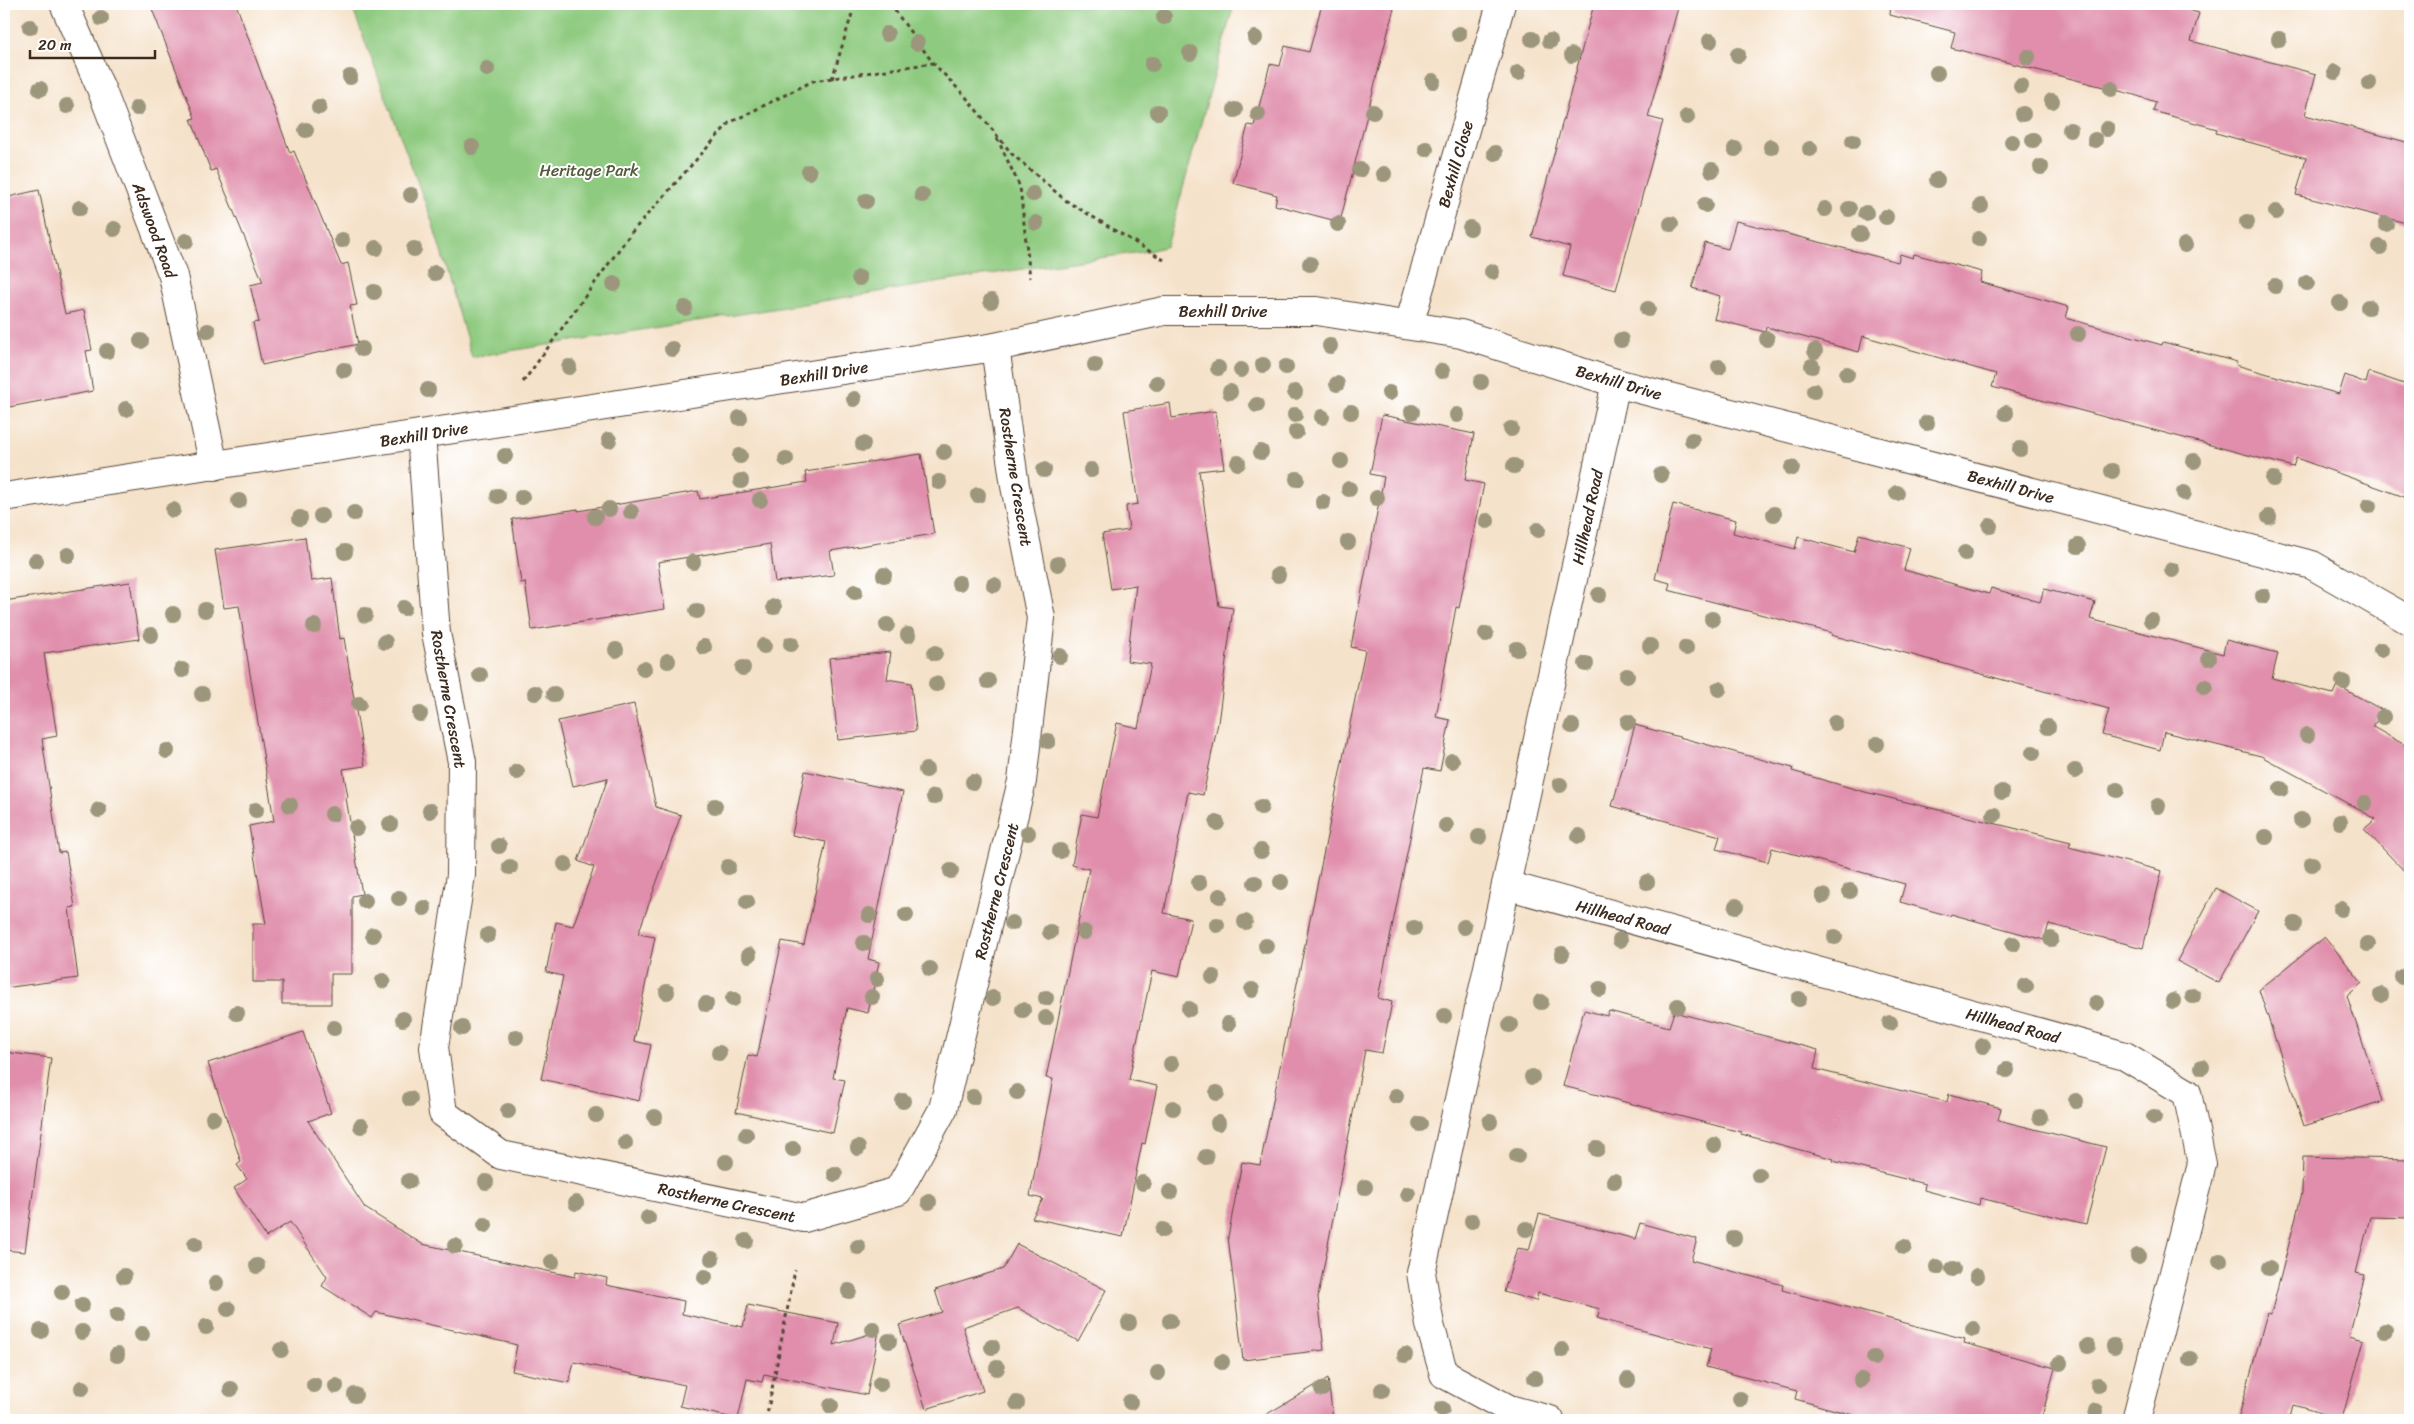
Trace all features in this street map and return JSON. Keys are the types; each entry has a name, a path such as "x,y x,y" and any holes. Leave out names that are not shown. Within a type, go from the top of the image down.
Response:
{"street":[{"name":"Adswood Road","path":"64,4 102,91 173,276 214,466"},
{"name":"Bexhill Close","path":"1409,325 1501,4"},
{"name":"Bexhill Drive","path":"4,497 995,347 1164,311 1317,311 1461,334 1616,383 2312,565 2410,621"},
{"name":"Rostherne Crescent","path":"421,434 436,633 462,762 460,875 434,1047 443,1113 501,1155 804,1218 898,1191 943,1109 1022,781 1041,618 1015,486 995,347"},
{"name":"Hillhead Road","path":"1550,1420 1509,1408 1444,1374 1430,1325 1421,1273 1616,383"},
{"name":"Hillhead Road","path":"1506,885 2125,1056 2187,1093 2202,1164 2136,1420"}],"path":[{"path":"832,79 855,4"},
{"path":"890,4 933,63 965,96 1012,154 1065,200 1164,260"},
{"path":"494,423 630,233 729,123 813,81 933,63"},
{"path":"994,133 1020,187 1030,278"},
{"path":"766,1420 795,1270"}],"green space":[{"name":"Heritage Park","path":"351,4 1234,4 1167,246 1149,251 1029,268 472,357 432,221"}],"building":[{"path":"150,4 236,4 290,153 294,151 341,265 348,263 357,305 350,306 358,344 262,365 253,323 259,322 250,285 263,282 216,169 211,171 191,119 195,118"},
{"path":"1322,4 1395,4 1340,222 1275,205 1277,195 1233,183 1248,125 1254,126 1270,64 1280,66 1285,46 1309,52"},
{"path":"1594,4 1679,4 1648,117 1663,121 1616,290 1563,276 1570,247 1532,237"},
{"path":"1891,4 2165,4 2199,13 2191,41 2316,74 2305,115 2410,143 2410,224 2296,195 2306,158 2216,133 2217,129 2153,111 2156,102 2131,94 1951,48 1955,32 1890,15"},
{"path":"39,190 65,314 84,310 92,350 86,351 93,391 4,408 4,198"},
{"path":"1736,221 1898,262 1900,254 1913,258 1914,254 1982,272 1980,282 2069,307 2066,318 2162,345 2163,342 2237,362 2236,365 2339,394 2345,375 2366,383 2369,372 2410,386 2410,499 2296,458 2293,467 1992,387 1996,374 1863,336 1859,352 1766,327 1765,332 1714,319 1720,296 1692,288 1705,243 1728,249"},
{"path":"1170,403 1172,418 1215,411 1224,468 1199,471 1219,606 1233,608 1218,723 1203,795 1188,792 1164,913 1191,919 1179,977 1152,971 1129,1080 1157,1086 1145,1144 1142,1143 1123,1237 1032,1218 1043,1199 1030,1196 1053,1079 1046,1078 1089,869 1072,865 1082,814 1097,817 1117,723 1138,728 1151,664 1127,661 1136,585 1111,589 1102,534 1129,530 1126,506 1138,504 1124,411"},
{"path":"1382,415 1474,434 1465,480 1484,484 1459,608 1456,607 1436,717 1450,720 1440,771 1424,768 1378,998 1392,1002 1382,1053 1365,1050 1318,1297 1324,1350 1243,1360 1228,1237 1242,1162 1260,1165 1365,650 1351,647 1384,477 1370,474"},
{"path":"921,454 934,534 830,551 834,575 775,582 770,544 658,562 665,609 532,630 525,582 521,583 512,519 578,509 578,511 698,491 700,499 807,482 805,472"},
{"path":"1673,504 1736,520 1733,533 1795,549 1798,537 1854,552 1859,534 1910,548 1904,570 1989,594 1991,588 2040,602 2044,589 2095,602 2090,619 2223,654 2226,640 2278,653 2272,678 2333,694 2337,685 2382,710 2373,727 2410,748 2410,877 2364,829 2376,819 2261,756 2164,732 2160,750 2102,735 2109,709 1668,590 1670,583 1655,579"},
{"path":"305,537 311,581 332,578 340,639 344,638 365,766 343,769 362,894 352,896 352,974 331,974 331,1004 282,1004 282,982 253,982 253,924 266,924 249,826 274,821 239,606 224,608 215,550"},
{"path":"130,582 139,639 44,653 57,736 42,739 59,853 66,852 75,907 69,908 78,978 4,988 4,601"},
{"path":"891,652 887,679 911,683 916,731 838,740 829,658"},
{"path":"634,704 656,807 681,815 638,934 655,937 634,1041 651,1045 639,1101 541,1079 563,976 546,972 556,922 573,926 594,867 578,861 608,778 573,786 558,721"},
{"path":"1635,725 1793,768 1792,771 1865,792 2071,842 2069,847 2162,871 2143,948 2049,924 2044,940 1951,914 1950,916 1900,902 1905,884 1772,848 1768,862 1716,849 1720,836 1612,806"},
{"path":"805,771 903,792 868,959 879,962 868,1013 847,1008 833,1078 845,1080 833,1133 736,1112 748,1055 757,1057 782,941 804,945 826,842 792,835"},
{"path":"2216,888 2258,911 2219,983 2177,961"},
{"path":"2325,937 2362,983 2347,996 2382,1101 2304,1126 2259,990"},
{"path":"1584,1010 1607,1016 1609,1011 1669,1027 1674,1012 1818,1050 1814,1069 1947,1102 1949,1094 2001,1108 1998,1120 2106,1147 2086,1224 1980,1198 1979,1205 1924,1190 1925,1184 1833,1161 1834,1159 1741,1134 1741,1132 1563,1086"},
{"path":"303,1032 331,1113 308,1121 365,1208 422,1244 575,1277 576,1271 607,1278 606,1285 684,1301 682,1314 743,1327 748,1305 838,1323 834,1345 879,1331 867,1395 764,1374 762,1382 747,1379 738,1419 680,1406 685,1385 574,1362 569,1383 512,1371 517,1345 376,1312 372,1318 322,1286 327,1277 290,1222 266,1237 234,1188 247,1179 237,1165 241,1162 208,1063"},
{"path":"4,1052 51,1058 25,1252 4,1250"},
{"path":"2303,1157 2410,1159 2410,1218 2370,1217 2356,1273 2365,1275 2349,1336 2364,1340 2342,1419 2293,1405 2289,1420 2238,1420 2267,1313 2271,1314 2302,1193"},
{"path":"1539,1214 1635,1239 1640,1223 1697,1239 1691,1260 1783,1285 1782,1290 1965,1339 1964,1343 2055,1368 2041,1420 1871,1420 1795,1399 1797,1391 1706,1367 1711,1349 1597,1318 1600,1309 1538,1293 1536,1301 1504,1292 1517,1248 1529,1250"},
{"path":"1017,1244 1106,1290 1078,1341 1018,1308 963,1327 983,1391 926,1409 899,1325 942,1312 935,1290 1003,1269"},
{"path":"1328,1378 1333,1420 1257,1420"}]}
